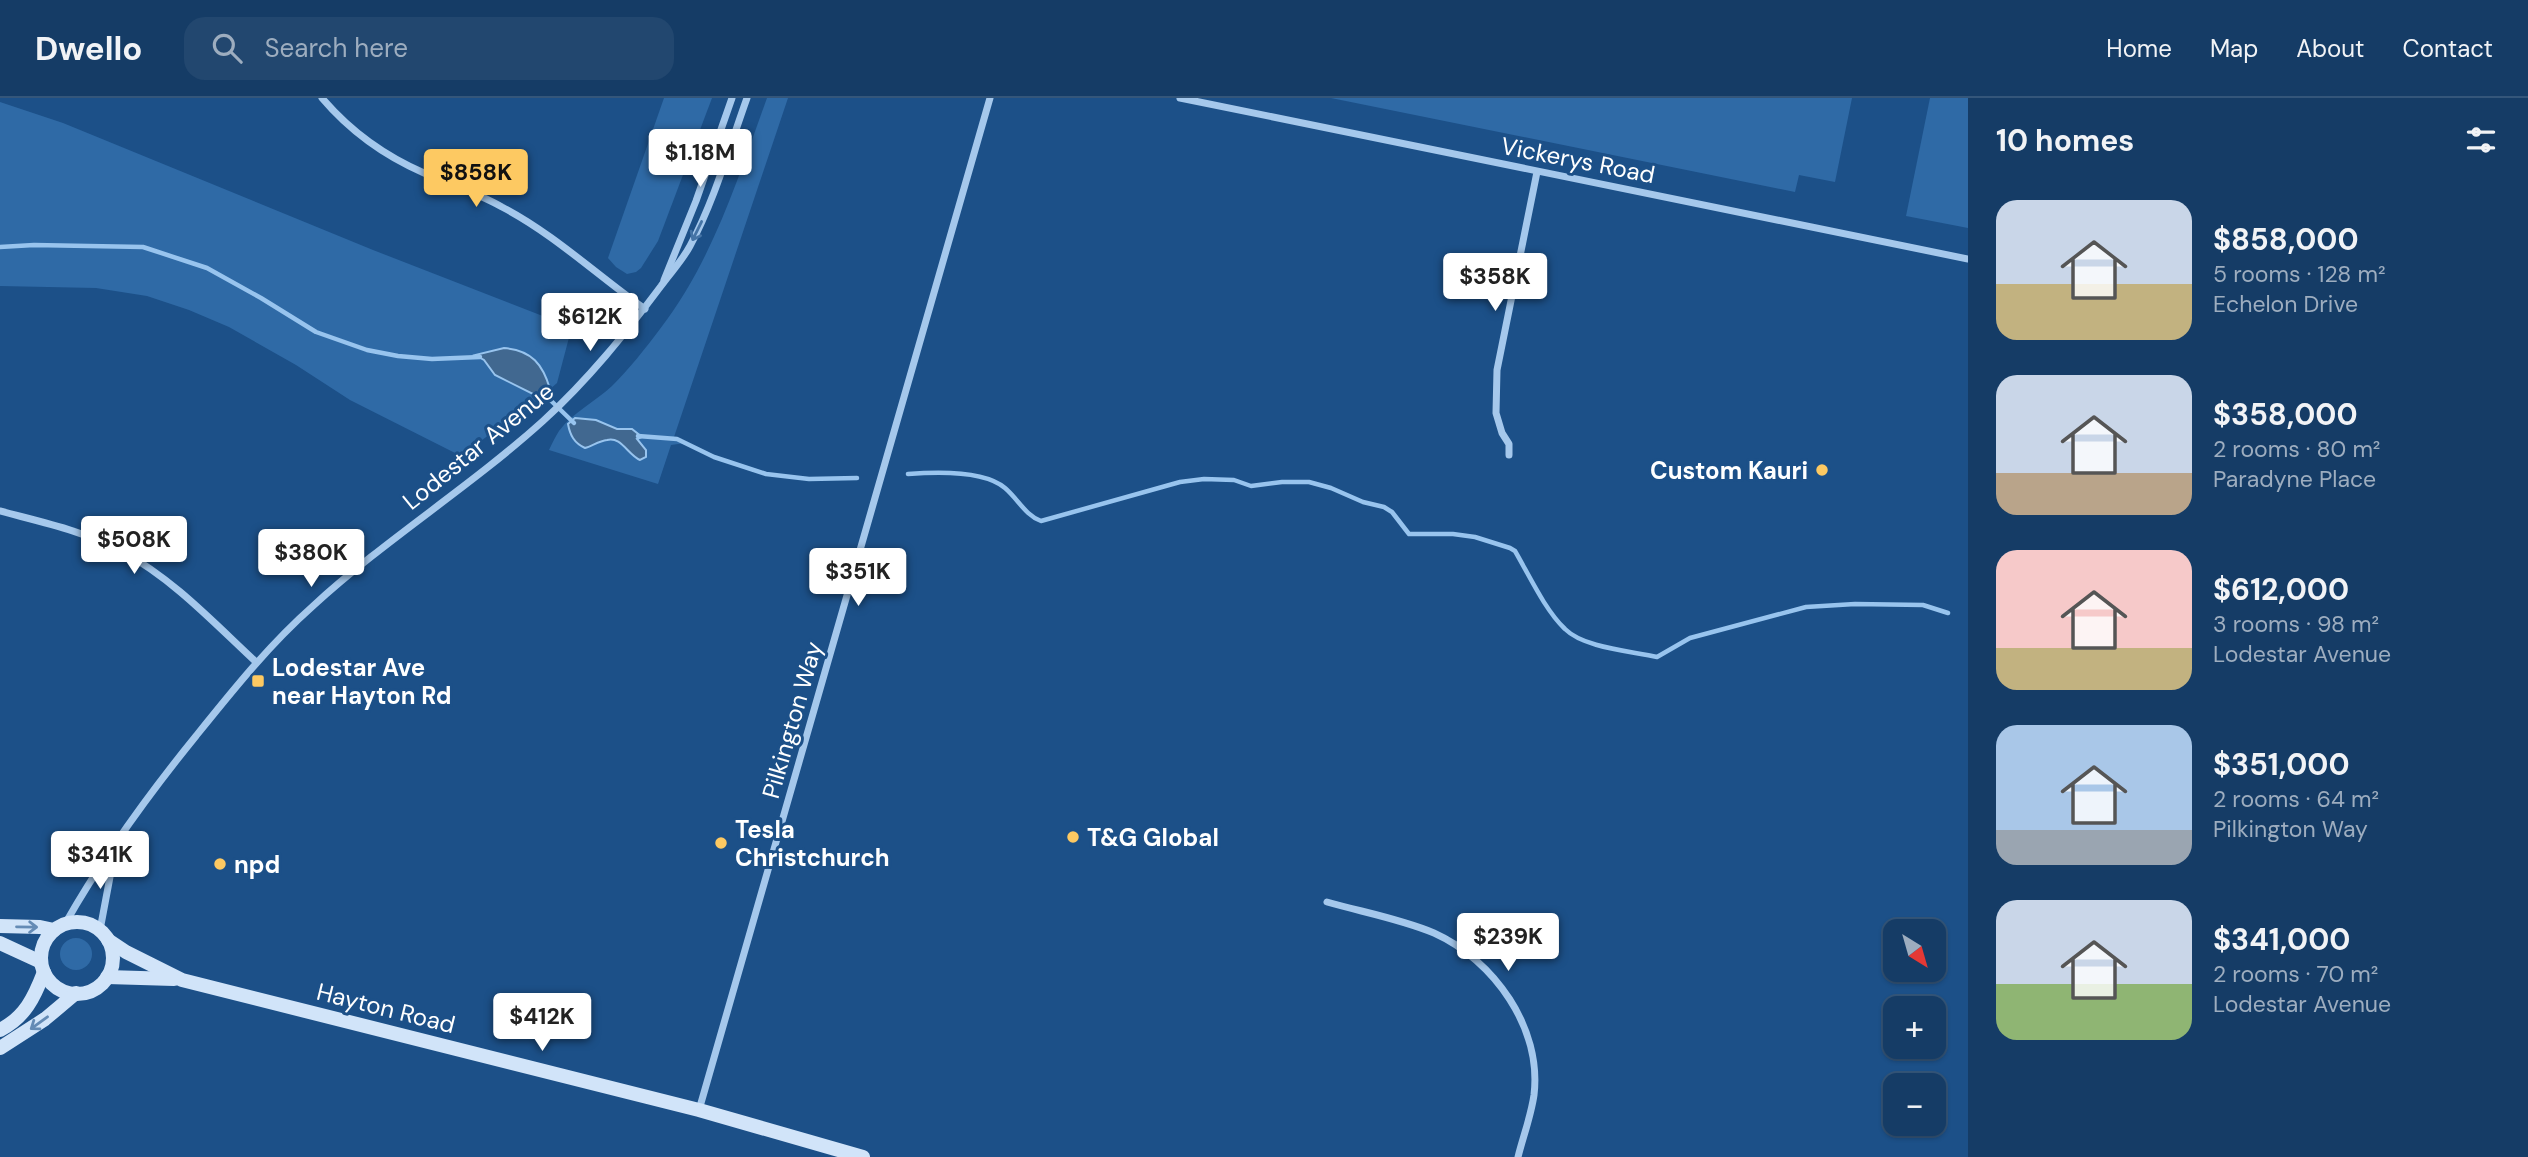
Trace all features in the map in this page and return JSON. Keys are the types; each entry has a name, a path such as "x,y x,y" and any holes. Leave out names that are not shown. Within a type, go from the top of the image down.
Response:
{"street":[{"path":"322,98 341,119 375,147 422,172 504,207 645,309"},
{"name":"Lodestar Avenue","path":"661,287 696,201 732,98"},
{"name":"Lodestar Avenue","path":"60,927 97,867 116,845 172,765 256,662 312,606 357,568 547,418 621,341 676,268 702,222 747,98"},
{"name":"Pilkington Way","path":"699,1110 989,98"},
{"name":"Vickerys Road","path":"1180,98 1968,259"},
{"path":"1509,455 1509,444 1502,433 1496,413 1497,370 1538,172"},
{"path":"0,511 69,529 122,551 179,591 256,662"},
{"name":"Lodestar Avenue","path":"104,935 116,845"},
{"path":"1327,902 1434,933 1466,951 1499,985 1526,1032 1534,1066 1534,1096 1518,1157"},
{"path":"0,926 60,927 77,922 90,924 104,935 113,959 107,977 93,990 76,993 58,988 43,967 0,943"},
{"path":"0,1030 26,1011 43,967 42,950 46,939 60,927"},
{"name":"Hayton Road","path":"104,935 126,952 183,980"},
{"name":"Hayton Road","path":"107,977 183,980 699,1110 863,1157"},
{"path":"0,1048 45,1019 76,993"}],"shaded area":[{"path":"664,98 712,98 658,241 641,268 627,274 608,258"},
{"path":"767,98 788,98 674,437 685,443 671,445 658,484 549,450 565,424 612,386 631,366 679,303 710,247"},
{"path":"1331,98 1852,98 1835,182 1799,175 1795,192"},
{"path":"1930,98 1968,98 1968,228 1906,216"},
{"path":"0,102 63,123 373,250 571,327 596,295 603,299 598,307 588,314 581,327 571,330 557,383 518,417 502,425 461,456 350,400 229,327 189,310 147,296 96,288 0,286"},
{"path":"504,348 522,352 540,366 550,389 541,398 495,375 484,360 475,355"},
{"path":"575,418 596,420 617,429 632,429 642,437 637,439 646,450 646,457 640,460 620,443 612,440 601,441 585,448 581,446 573,438 568,424"},
{"path":"76,938 88,942 92,954 88,966 76,970 64,966 60,954 64,942"}],"waterway":[{"path":"0,247 143,247 207,268 316,332 367,350 432,359 480,357"},
{"path":"541,391 574,423"},
{"path":"638,436 677,439 714,457 766,474 809,479 857,478"},
{"path":"908,474 958,474 985,478 1005,488 1026,511 1041,521 1180,482 1204,479 1234,480 1251,486 1309,482 1384,507 1392,512 1409,534 1475,537 1510,548 1515,551 1551,612 1573,635 1596,645 1657,657 1690,638 1806,607 1855,604 1923,605 1948,613"}],"place":[{"name":"Custom Kauri","path":"1822,470"},
{"name":"Lodestar Ave near Hayton Rd","path":"258,681"},
{"name":"T&G Global","path":"1073,837"},
{"name":"Tesla Christchurch","path":"721,843"},
{"name":"npd","path":"220,864"}]}
